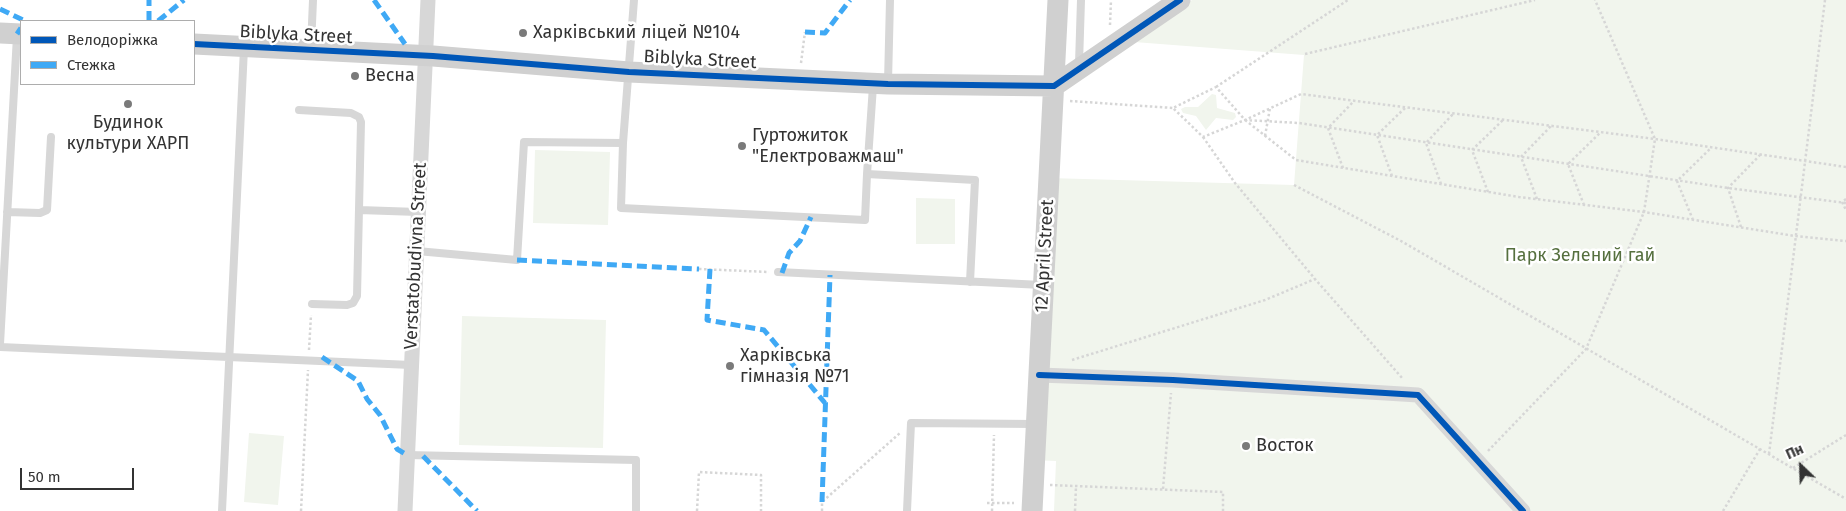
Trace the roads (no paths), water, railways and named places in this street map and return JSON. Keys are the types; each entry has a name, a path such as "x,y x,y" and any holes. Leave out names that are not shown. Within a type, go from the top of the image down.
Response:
{"street":[{"name":"Verstatobudivna Street","path":"405,511 428,0"},
{"name":"12 April Street","path":"1026,507 1037,424 1044,285 1060,94 1058,0"},
{"path":"1060,94 1079,69 1180,0"},
{"name":"Biblyka Street","path":"195,44 310,52 426,56 629,72 1060,94"},
{"path":"1039,375 1172,380 1418,395 1523,511"}],"lane":[{"path":"310,52 313,0"},
{"path":"634,0 623,143 621,208 864,220 867,174 890,0"},
{"path":"1079,69 1081,0"},
{"path":"13,34 0,345 411,366"},
{"path":"222,511 244,48"},
{"path":"299,110 352,112 359,117 361,122 356,300 347,305 312,304"},
{"path":"7,212 40,213 47,210 51,137"},
{"path":"417,251 518,260 524,142 623,143"},
{"path":"867,174 975,180 970,282"},
{"path":"359,210 418,212"},
{"path":"778,272 1044,285"},
{"path":"908,511 911,423 1037,424"},
{"path":"407,455 636,460 636,511"}],"place":[{"name":"Харківський ліцей №104","path":"523,33"},
{"name":"Весна","path":"355,76"},
{"name":"Будинок культури ХАРП","path":"128,104"},
{"name":"Гуртожиток \"Електроважмаш\"","path":"742,146"},
{"name":"Харківська гімназія №71","path":"730,366"},
{"name":"Восток","path":"1246,446"}],"park label":[{"name":"Парк Зелений гай","path":"1580,256"}]}
